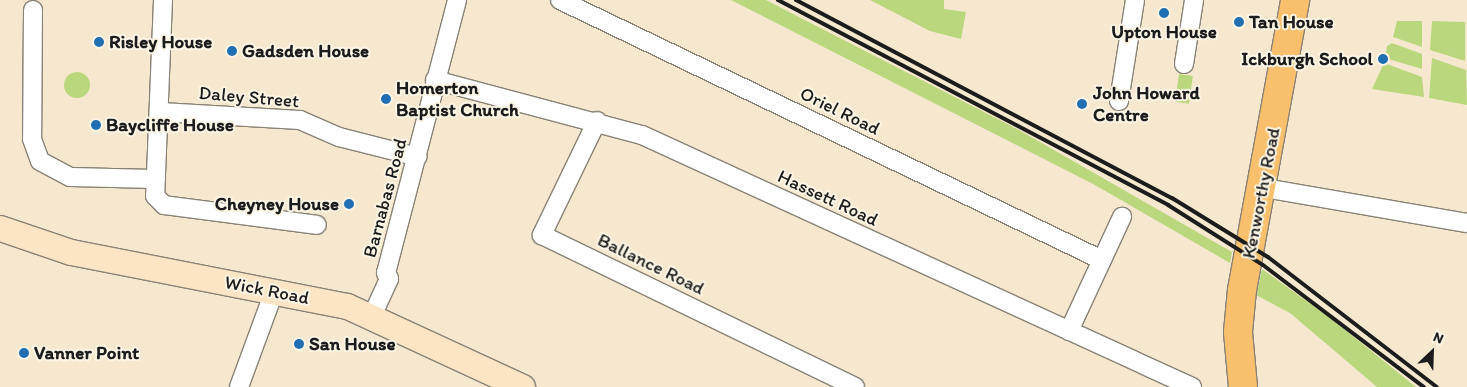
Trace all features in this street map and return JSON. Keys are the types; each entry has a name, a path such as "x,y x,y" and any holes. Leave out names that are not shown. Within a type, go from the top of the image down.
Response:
{"highway":[{"name":"Kenworthy Road","path":"1243,387 1239,323 1264,188 1295,0"}],"main road":[{"name":"Wick Road","path":"0,228 71,252 275,289 372,316 522,387"}],"street":[{"path":"163,0 160,112 155,196 164,204 317,225"},
{"name":"Barnabas Road","path":"372,316 386,287 386,275 457,0"},
{"name":"Oriel Road","path":"560,0 1102,260"},
{"path":"1118,100 1135,0"},
{"path":"1184,64 1194,0"},
{"path":"33,10 32,139 40,160 70,178 156,179"},
{"name":"Hassett Road","path":"435,80 597,121 642,135 1192,387"},
{"name":"Daley Street","path":"160,112 300,120 339,137 418,157"},
{"name":"Ballance Road","path":"597,121 542,235 855,387"},
{"path":"1264,188 1467,223"},
{"path":"1069,331 1122,217"},
{"path":"239,387 275,289"}],"green space":[{"path":"731,0 766,0 1019,130 1232,252 1230,263 1095,185"},
{"path":"870,0 944,0 944,9 966,12 961,39 930,31"},
{"path":"1397,21 1422,21 1422,47 1393,37"},
{"path":"1432,21 1465,22 1465,61 1430,50"},
{"path":"1392,43 1422,54 1422,69 1385,58 1387,46"},
{"path":"1432,58 1466,70 1467,105 1429,98"},
{"path":"1384,63 1422,77 1424,97 1372,89"},
{"path":"77,72 86,76 90,85 86,94 77,98 68,94 64,85 68,76"},
{"path":"1179,74 1193,76 1189,104 1175,102"},
{"path":"1262,269 1329,317 1416,387 1377,387 1290,313 1256,295"}],"railway":[{"path":"778,0 1168,205 1263,265 1424,387"},
{"path":"796,0 1172,198 1268,257 1437,387"}],"place":[{"name":"Upton House","path":"1164,13"},
{"name":"Tan House","path":"1239,22"},
{"name":"Risley House","path":"99,42"},
{"name":"Gadsden House","path":"232,51"},
{"name":"Ickburgh School","path":"1383,59"},
{"name":"Homerton Baptist Church","path":"386,99"},
{"name":"John Howard Centre","path":"1082,104"},
{"name":"Baycliffe House","path":"96,125"},
{"name":"Cheyney House","path":"349,204"},
{"name":"San House","path":"299,344"},
{"name":"Vanner Point","path":"24,353"}]}
